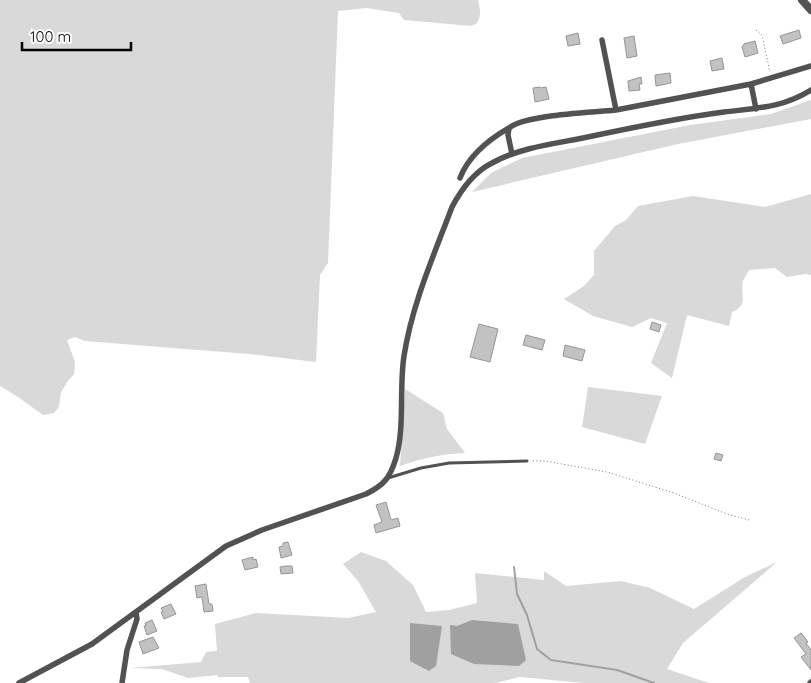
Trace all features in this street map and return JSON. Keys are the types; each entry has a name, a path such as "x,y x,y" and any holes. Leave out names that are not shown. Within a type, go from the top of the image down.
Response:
{"street":[{"path":"802,0 811,10"},
{"path":"602,40 616,110"},
{"path":"460,178 472,157 484,144 513,124 529,119 616,110 750,84 811,66"},
{"path":"750,84 756,109"},
{"path":"19,683 92,644 226,546 262,530 379,488 387,478 396,457 399,442 402,369 406,344 422,289 449,214 457,198 475,174 491,163 528,149 645,125 787,103 811,90"},
{"path":"509,128 508,135 512,154"},
{"path":"122,683 127,650 137,619 136,613"}],"lane":[{"path":"387,478 421,468 449,463 527,461"}],"path":[{"path":"756,30 762,34 772,78"},
{"path":"527,461 545,461 607,472 674,493 749,520"}],"shaded area":[{"path":"0,0 478,0 480,15 476,24 471,26 404,20 399,13 366,8 338,11 328,263 320,275 316,362 249,354 85,341 75,337 67,340 75,362 74,374 61,392 59,407 54,413 43,415 0,386"},
{"path":"811,100 811,119 678,144 472,192 491,173 522,158 690,125 771,114"},
{"path":"811,194 811,275 787,277 775,268 749,270 743,281 742,303 732,312 729,326 687,315 672,378 651,363 667,323 651,318 632,327 593,316 564,299 584,286 594,275 594,251 615,226 626,220 638,206 693,196 765,207"},
{"path":"588,387 662,396 645,444 582,427"},
{"path":"405,389 443,413 447,429 465,453 432,457 400,466"},
{"path":"361,552 386,561 413,585 426,612 449,610 477,603 475,573 544,580 544,571 566,586 621,581 650,588 694,609 745,577 777,562 683,643 667,669 709,683 583,683 520,677 495,683 250,683 248,677 218,677 218,675 188,678 162,669 130,668 201,662 206,652 217,651 215,624 256,613 348,618 376,612 358,581 343,564"},
{"path":"472,620 518,624 526,660 519,666 474,664 451,654 450,625 457,626"},
{"path":"410,623 442,626 436,666 429,671 410,661"}],"building":[{"path":"799,30 801,38 783,44 780,36"},
{"path":"578,33 580,44 568,46 566,36"},
{"path":"634,36 637,56 627,58 624,38"},
{"path":"755,41 758,53 745,57 742,47 744,44"},
{"path":"722,58 724,69 712,71 710,61"},
{"path":"670,73 671,83 656,86 655,75"},
{"path":"641,77 642,84 639,84 640,90 629,91 628,81"},
{"path":"546,87 549,99 535,102 533,88"},
{"path":"652,322 661,325 659,332 650,329"},
{"path":"479,324 498,329 490,362 470,357"},
{"path":"526,335 545,340 542,350 523,345"},
{"path":"565,345 585,350 582,361 563,356"},
{"path":"716,453 723,455 721,461 714,459"},
{"path":"386,502 391,520 398,518 400,526 376,533 374,525 382,522 376,505"},
{"path":"288,542 292,555 281,558 279,547 283,546 283,543"},
{"path":"253,557 253,560 256,559 258,567 245,570 242,560"},
{"path":"292,566 293,573 281,574 280,567"},
{"path":"206,584 209,604 212,604 213,611 204,612 202,597 197,598 195,586"},
{"path":"171,604 176,614 164,619 161,608"},
{"path":"152,620 157,631 147,635 145,623"},
{"path":"801,633 811,650 811,670 801,657 806,654 794,638"},
{"path":"153,637 159,648 143,654 139,642"}],"waterway":[{"path":"514,567 517,594 527,615 537,649 551,660 617,670 654,683"}]}
